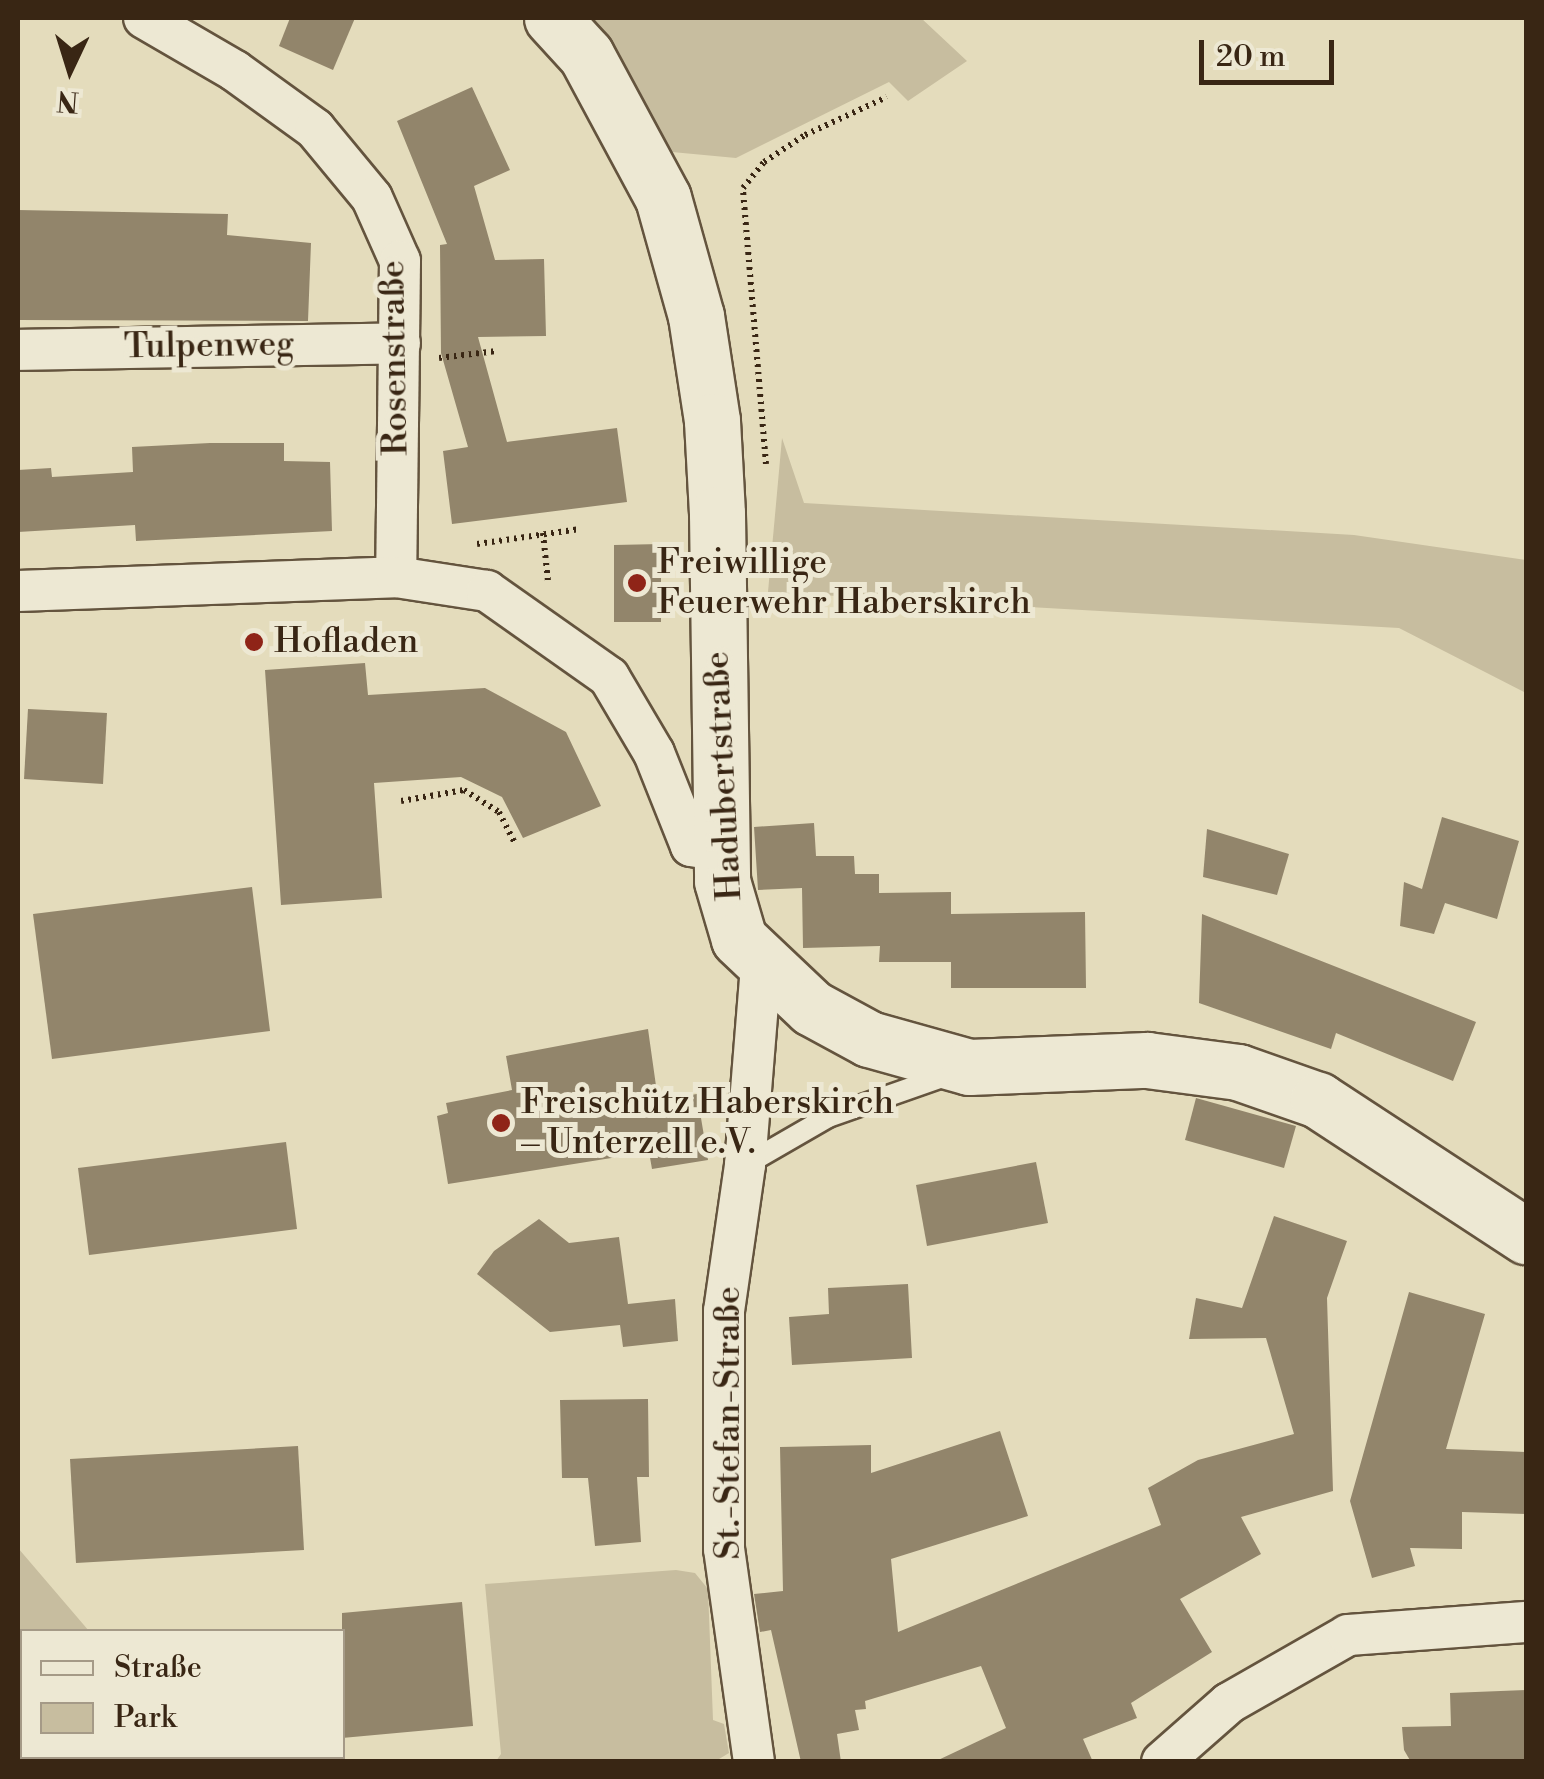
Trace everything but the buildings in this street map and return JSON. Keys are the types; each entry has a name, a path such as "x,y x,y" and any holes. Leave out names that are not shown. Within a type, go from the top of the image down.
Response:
{"street":[{"name":"Rosenstraße","path":"144,18 235,71 314,129 347,162 372,198 400,261 396,577"},
{"name":"Hadubertstraße","path":"552,18 586,55 663,198 696,316 712,421 717,514 722,851 728,908 739,938 760,965 812,1008 868,1039 969,1068 1147,1060 1238,1072 1318,1100 1526,1236"},
{"name":"Tulpenweg","path":"18,350 400,353"},
{"path":"18,591 396,577 487,592 574,646 609,677 654,753 691,846 722,851"},
{"name":"St.-Stefan-Straße","path":"754,1762 724,1549 724,1311 745,1165 760,965"},
{"path":"1162,1762 1229,1703 1348,1635 1526,1622"}],"lane":[{"path":"745,1165 828,1117 969,1068"}],"path":[{"path":"717,514 761,476 770,452 742,229 743,188 764,162 805,135 887,97"},
{"path":"400,353 497,351"},
{"path":"470,545 580,530"},
{"path":"401,800 464,790 499,812 516,846"}],"green space":[{"path":"568,18 921,18 967,61 908,101 889,82 736,158 672,152"},
{"path":"782,438 804,503 1354,535 1526,560 1526,693 1399,628 768,592"},
{"path":"18,1548 87,1629 20,1629 20,1759 199,1761 18,1761"},
{"path":"676,1570 695,1573 708,1589 713,1720 724,1724 729,1753 714,1762 496,1761 501,1754 485,1584"}],"place":[{"name":"Freiwillige Feuerwehr Haberskirch","path":"637,583"},
{"name":"Hofladen","path":"254,642"},
{"name":"Freischütz Haberskirch – Unterzell e.V.","path":"501,1123"}]}
